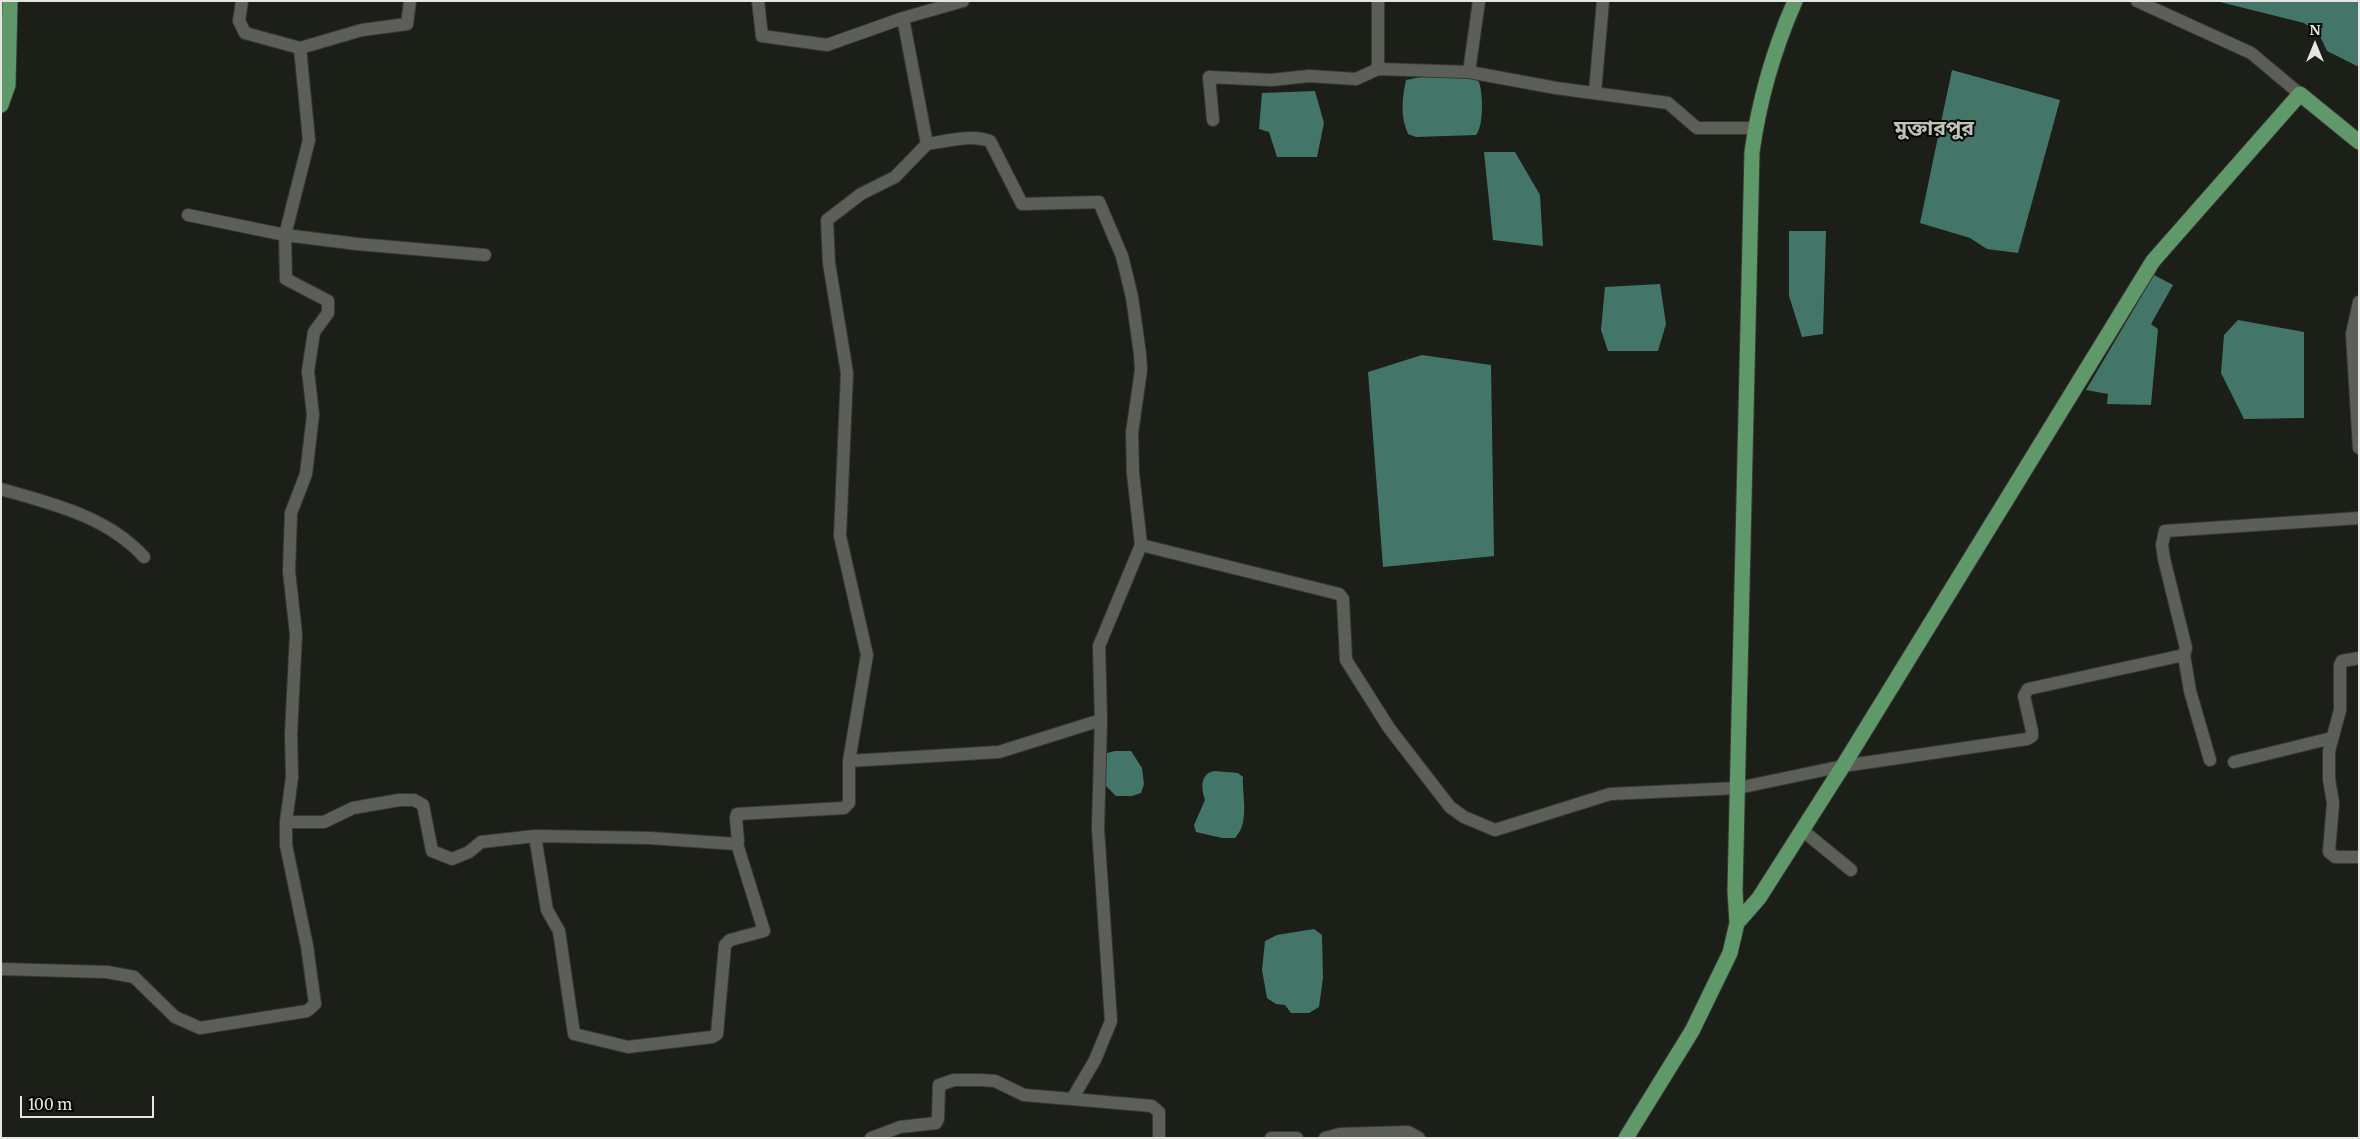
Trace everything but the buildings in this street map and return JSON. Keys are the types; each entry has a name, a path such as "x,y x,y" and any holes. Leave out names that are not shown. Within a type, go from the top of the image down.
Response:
{"main road":[{"path":"1,104 8,85 10,1"},
{"path":"1626,1138 1692,1031 1730,953 1737,922 1735,891 1750,193 1756,122 1779,43 1795,1"},
{"path":"1737,922 1759,898 1843,766 2153,261 2300,94 2359,142"}],"street":[{"path":"242,1 239,21 245,33 300,48 362,30 407,24 410,1"},
{"path":"758,1 762,36 827,45 903,18 963,1"},
{"path":"1378,1 1378,69"},
{"path":"1469,72 1479,1"},
{"path":"1595,92 1603,1"},
{"path":"2137,1 2251,53 2300,94"},
{"path":"903,18 927,144"},
{"path":"1,969 107,972 134,977 175,1018 200,1028 308,1011 315,1004 307,946 286,845 286,822 292,777 291,734 296,634 289,571 291,513 306,474 313,415 308,371 314,332 328,313 329,308 328,301 286,279 285,235 309,140 300,48"},
{"path":"1213,120 1208,77 1271,80 1309,76 1356,79 1378,69 1469,72 1529,84 1668,103 1697,128 1752,128 1756,122"},
{"path":"535,836 547,910 559,931 574,1034 628,1047 712,1037 717,1034 725,945 730,940 764,931 738,844 736,818 738,814 844,808 849,803 849,761 867,655 840,536 846,373 829,263 827,220 861,194 895,177 927,144 982,138 990,141 1022,204 1095,201 1102,205 1122,256 1132,297 1140,354 1140,370 1132,433 1133,473 1141,545 1099,646 1101,720 1098,828 1111,1021 1095,1060 1072,1099"},
{"path":"188,215 285,235 357,244 485,255"},
{"path":"2359,302 2352,334 2359,448"},
{"path":"1,489 80,513 132,544 144,557"},
{"path":"2210,760 2190,691 2184,655 2186,648 2164,560 2162,545 2165,531 2359,518"},
{"path":"1141,545 1339,594 1343,599 1346,660 1389,728 1450,807 1464,816 1495,830 1610,794 1738,788 1843,766 2027,739 2032,736 2032,731 2024,696 2025,690 2184,655"},
{"path":"2359,658 2346,659 2340,665 2340,710 2329,751 2329,779 2333,803 2329,852 2335,857 2359,858"},
{"path":"849,761 999,752 1101,720"},
{"path":"2234,762 2332,738"},
{"path":"286,822 324,822 346,811 375,803 414,800 423,805 432,852 452,859 469,852 481,842 535,836 650,838 738,844"},
{"path":"1802,830 1851,870"},
{"path":"871,1138 900,1127 936,1123 938,1119 939,1085 954,1080 995,1081 1024,1095 1152,1106 1159,1112 1159,1138"},
{"path":"1325,1138 1340,1134 1408,1132 1419,1138"},
{"path":"1272,1138 1296,1138"}],"water":[{"path":"2216,1 2359,1 2359,67 2327,51 2319,34 2304,23"},
{"path":"1952,70 2060,100 2018,253 1987,249 1970,238 1920,223"},
{"path":"1431,75 1475,79 1479,82 1482,109 1479,131 1476,135 1416,137 1408,134 1402,107 1406,80"},
{"path":"1315,91 1324,123 1317,157 1277,157 1269,132 1259,129 1262,93"},
{"path":"1484,152 1515,152 1540,195 1543,246 1493,240"},
{"path":"1789,231 1826,231 1823,334 1802,337 1789,296"},
{"path":"2154,275 2173,285 2151,324 2158,329 2151,405 2107,404 2108,394 2086,390"},
{"path":"1660,284 1666,324 1658,351 1608,351 1601,330 1605,287"},
{"path":"2238,320 2304,332 2304,418 2244,419 2221,373 2224,335"},
{"path":"1422,355 1491,365 1494,556 1383,567 1368,372"},
{"path":"1131,751 1142,768 1144,784 1141,793 1132,796 1116,796 1106,786 1105,759 1107,753"},
{"path":"1214,771 1238,773 1243,777 1244,817 1240,832 1235,838 1222,838 1196,832 1194,825 1205,800 1203,791 1204,778"},
{"path":"1314,929 1322,935 1323,978 1319,1007 1309,1013 1291,1013 1285,1005 1276,1004 1267,998 1262,970 1265,941 1277,935"}],"district":[{"name":"মুক্তারপুর","path":"1934,129"}]}
